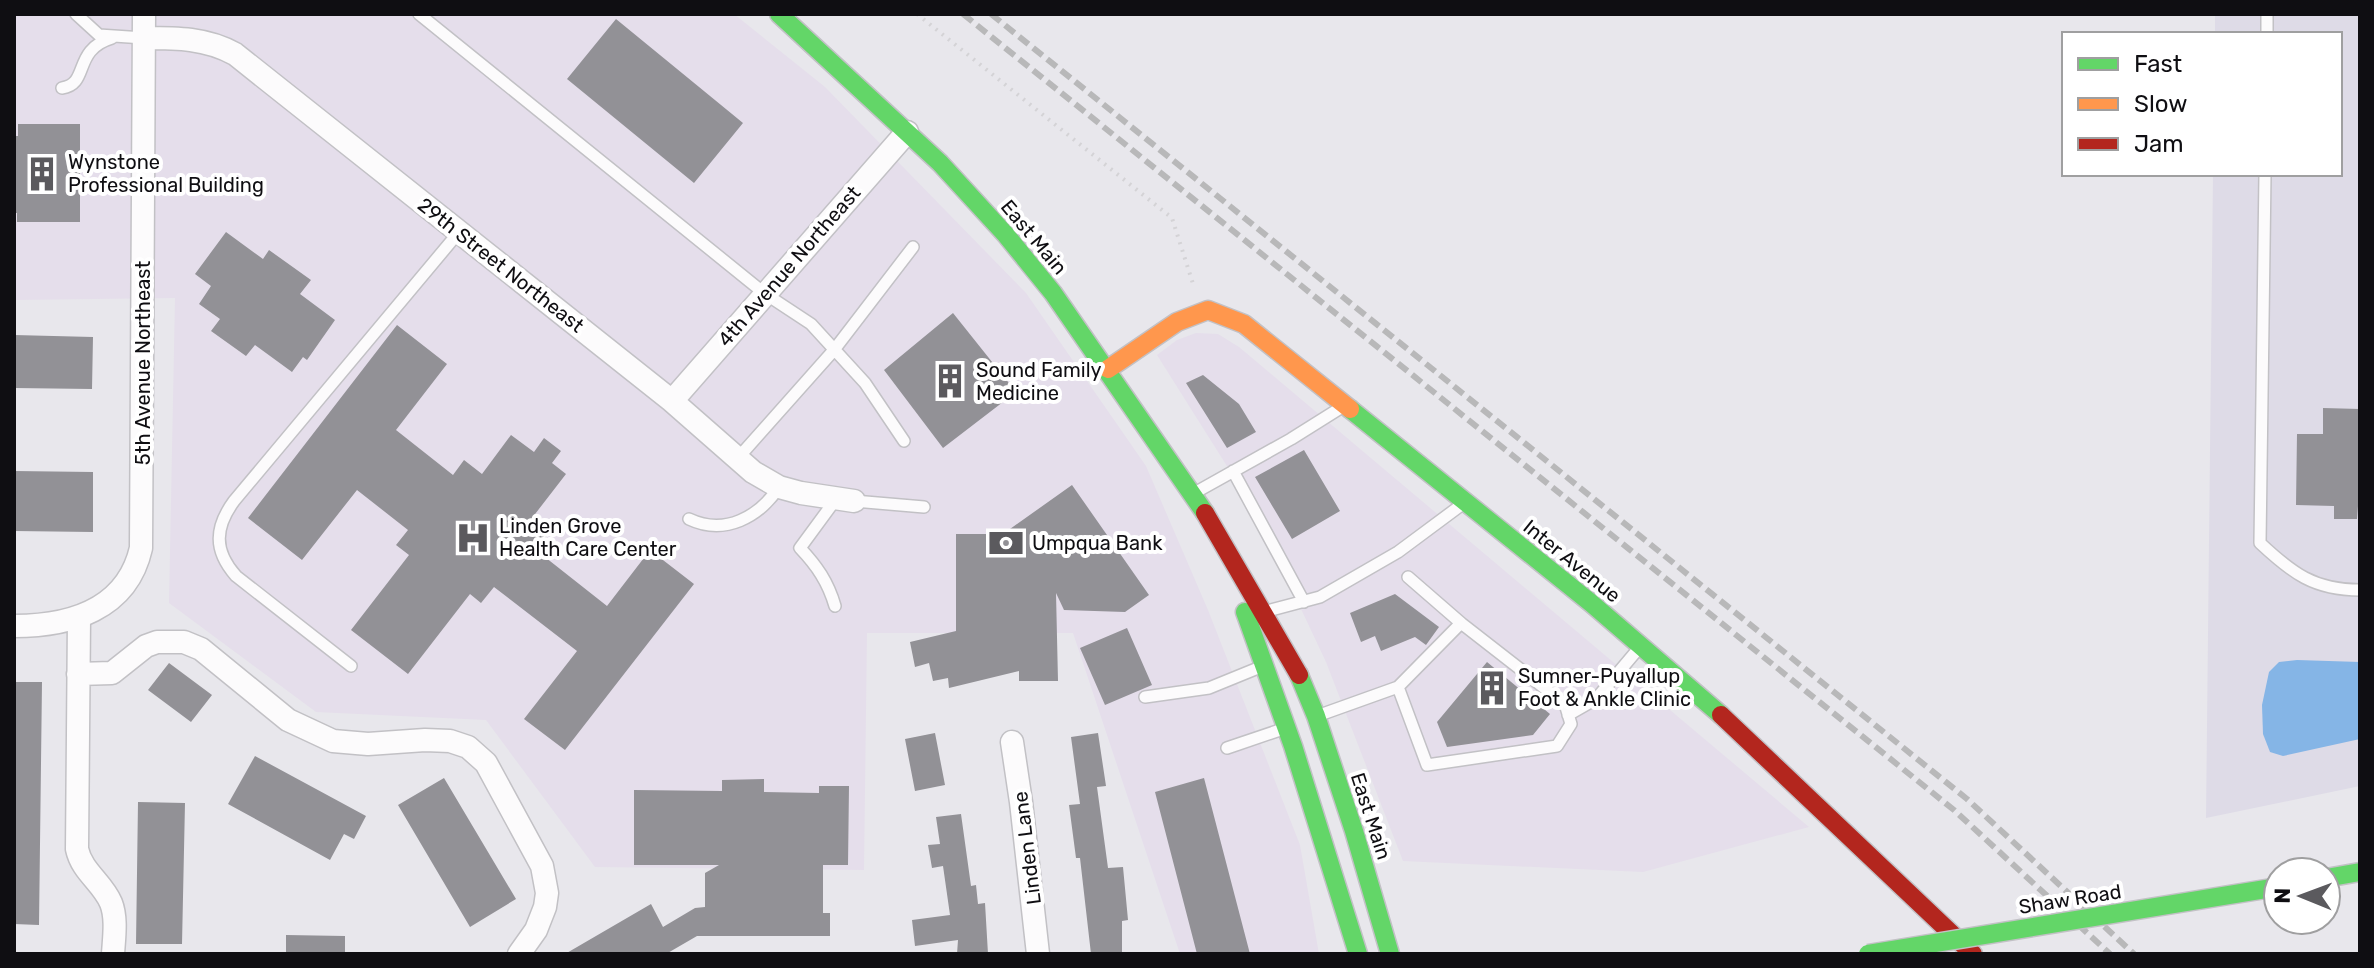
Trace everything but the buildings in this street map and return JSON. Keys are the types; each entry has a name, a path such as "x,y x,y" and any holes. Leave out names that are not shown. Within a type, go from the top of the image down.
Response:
{"main road":[{"name":"East Main","path":"779,14 907,132 1006,235 1053,293 1194,493 1300,677 1316,716 1390,954"},
{"name":"Inter Avenue","path":"1202,312 1208,310 1244,324 1641,645 1818,804 1904,891 1973,954"},
{"path":"1108,369 1177,322 1202,312"},
{"name":"East Main","path":"1213,525 1293,746 1358,954"},
{"name":"East Main","path":"1293,746 1320,856 1336,947"},
{"name":"Shaw Road","path":"1868,954 2262,890"}],"street":[{"name":"5th Avenue Northeast","path":"14,626 59,623 79,618 114,596 125,585 139,560 143,532 144,14"},
{"name":"29th Street Northeast","path":"144,38 201,40 235,54 672,401 753,472 779,487 845,500"},
{"name":"4th Avenue Northeast","path":"672,401 907,132"},
{"path":"79,618 77,849 82,865 107,894 113,908 113,954"},
{"path":"78,674 112,673 146,646 157,642 184,642 201,649 288,720 333,741 368,744 450,741 468,747 486,763 542,866 547,893 545,907 536,930 519,954"},
{"name":"Linden Lane","path":"1012,742 1038,954"}],"lane":[{"path":"76,14 99,35 144,38"},
{"path":"419,14 764,293 811,324 865,383 904,441"},
{"path":"62,88 70,87 75,82 91,48 100,41 112,38"},
{"path":"2265,176 2260,543 2287,569 2314,583 2335,590 2360,590"},
{"path":"351,666 236,576 223,556 220,526 234,501 459,232"},
{"path":"738,458 834,350 913,247"},
{"path":"1194,493 1344,405"},
{"path":"1233,471 1304,602"},
{"path":"689,519 707,525 746,519 760,511 779,487"},
{"path":"835,606 823,576 800,548 845,500 924,507"},
{"path":"1263,612 1320,597 1398,552 1464,502"},
{"path":"1398,687 1427,765 1557,746 1571,724 1565,704 1461,623 1408,577"},
{"path":"1316,716 1398,687 1461,623"},
{"path":"1568,715 1596,699 1641,645"},
{"path":"1145,697 1209,688 1264,666"},
{"path":"1227,748 1286,728"}],"path":[{"path":"917,14 1172,218 1202,312"}],"shaded area":[{"path":"14,14 734,14 825,87 1026,293 1146,466 1208,610 1300,845 1319,954 1180,954 1073,633 867,633 864,870 595,867 486,720 316,712 169,603 175,298 14,300"},
{"path":"2215,14 2360,14 2360,786 2206,818 2213,176 2342,176 2342,32 2215,32"},
{"path":"1196,333 1218,334 1239,347 1809,827 1643,872 1403,861 1326,662 1254,509 1157,355 1177,340"}],"water":[{"path":"2279,662 2360,662 2360,739 2283,756 2270,752 2263,734 2262,705 2269,672"}],"railway":[{"path":"963,14 1954,810 2110,954"},
{"path":"991,14 1967,799 2134,954"}],"traffic: fast":[{"path":"779,14 940,163 1006,235 1053,293 1205,513"},
{"path":"1350,409 1591,603 1721,715"},
{"path":"1245,612 1293,746 1358,954"},
{"path":"1299,675 1316,716 1354,831 1390,954"},
{"path":"2342,875 2360,872"},
{"path":"1868,954 2262,890"}],"traffic: slow":[{"path":"1108,369 1177,322 1208,310 1244,324 1350,409"}],"traffic: jam":[{"path":"1205,513 1299,675"},
{"path":"1721,715 1973,954"}],"place":[{"name":"Wynstone Professional Building","path":"42,174"},
{"name":"Sound Family Medicine","path":"950,381"},
{"name":"Linden Grove Health Care Center","path":"473,538"},
{"name":"Umpqua Bank","path":"1006,543"},
{"name":"Sumner-Puyallup Foot & Ankle Clinic","path":"1492,688"}]}
